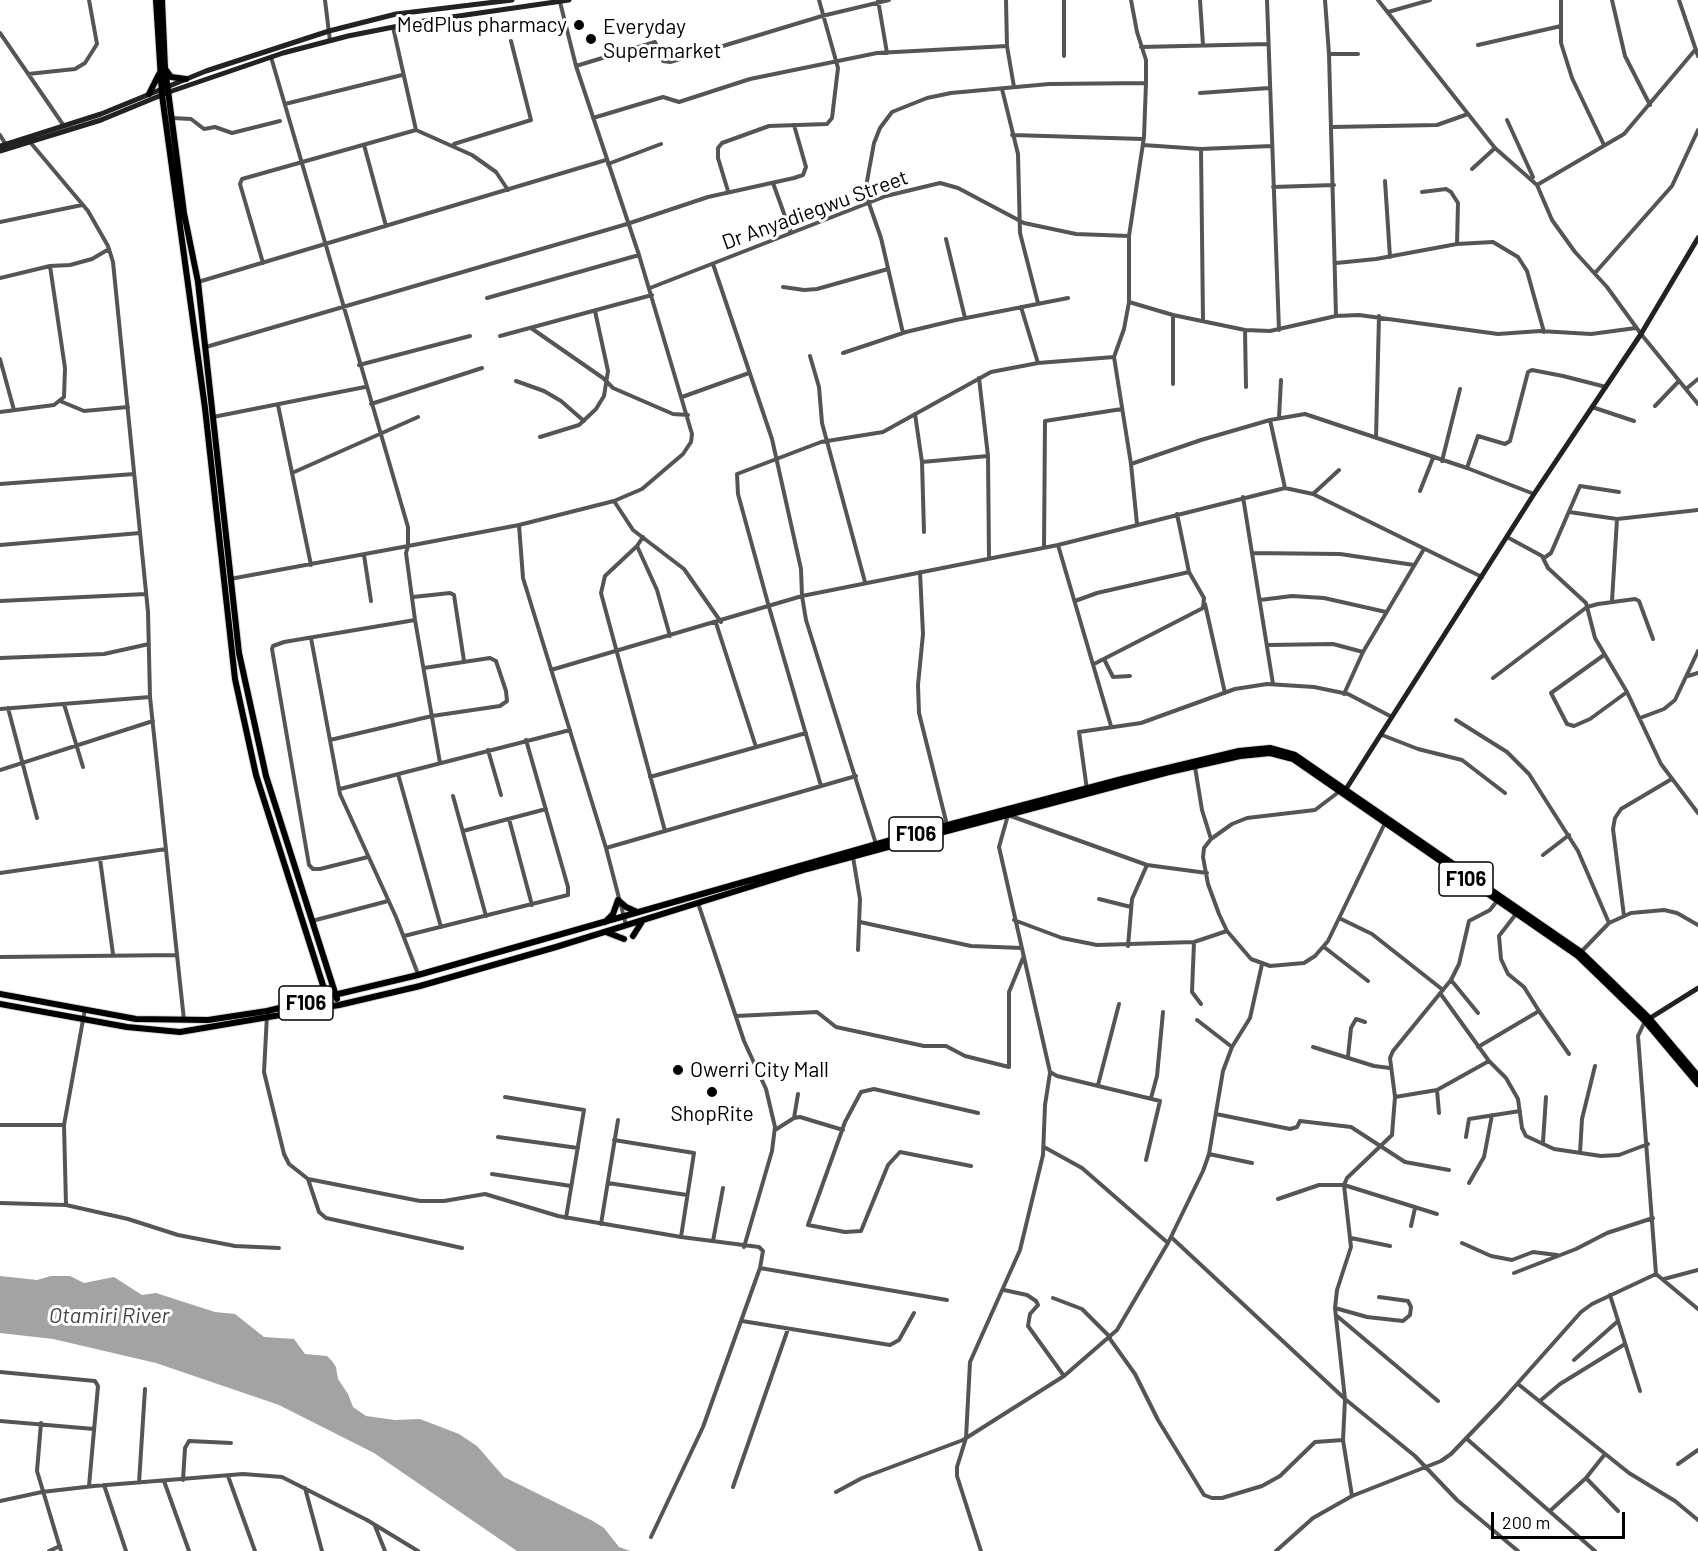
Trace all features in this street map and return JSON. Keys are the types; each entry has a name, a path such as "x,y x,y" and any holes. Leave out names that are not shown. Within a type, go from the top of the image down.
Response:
{"main road":[{"path":"0,151 101,120 186,79 329,31 396,14 512,0"},
{"path":"3,146 149,94 330,41 392,27 569,0"},
{"path":"162,1 165,91 200,364 235,680 252,757 330,1007"},
{"path":"507,1 509,9"},
{"path":"163,68 171,77 186,79"},
{"path":"149,94 163,68"},
{"path":"165,91 184,213 198,282 239,653 266,776 339,1005"},
{"path":"1343,790 1382,735 1534,494 1641,334 1698,238"},
{"path":"200,364 207,363"},
{"name":"F106","path":"0,1004 137,1029 180,1032 330,1007 420,986 603,932 876,844 1008,815 1239,751 1278,749 1295,755 1385,822 1590,966 1647,1020 1698,1084"},
{"name":"F106","path":"1168,770 1240,756 1277,754 1293,759 1343,790 1581,952 1698,1076"},
{"name":"F106","path":"0,994 136,1019 184,1021 267,1011 337,997 623,916 853,856 926,834 947,825 1087,792"},
{"path":"604,922 613,914 618,900 631,910 639,912"},
{"path":"633,936 643,920"},
{"path":"603,932 624,939"},
{"path":"1647,1020 1698,988"}],"street":[{"path":"28,74 75,69 85,63 97,44 89,0"},
{"path":"325,0 330,41"},
{"path":"728,191 718,158 718,148 722,143 760,129 794,124 827,124 832,118 838,68 819,0"},
{"path":"576,66 655,42 663,61 670,62 822,16 889,0"},
{"path":"1006,0 1007,46 1014,87"},
{"path":"1064,0 1064,56"},
{"path":"1131,0 1146,60 1146,83 1143,145 1129,236 1130,302 1114,357 1131,464 1137,525"},
{"path":"1200,0 1203,45"},
{"path":"1267,0 1279,330"},
{"path":"1325,0 1332,127 1336,316"},
{"path":"1378,0 1495,148 1537,185 1552,220 1575,252 1595,273 1698,404"},
{"path":"1388,12 1430,0"},
{"path":"1561,0 1562,43 1572,78 1604,145"},
{"path":"1612,0 1625,56 1650,105"},
{"path":"1679,0 1698,56"},
{"path":"878,1 887,53"},
{"path":"223,579 311,565 519,525 614,501 642,489 683,454 691,442 692,434 688,415 650,288 576,66 560,2"},
{"path":"392,27 416,130"},
{"path":"1478,45 1561,27"},
{"path":"0,33 64,126"},
{"path":"453,144 531,120 511,41"},
{"path":"1141,47 1268,44"},
{"path":"593,118 663,97 679,102 750,79 836,61 887,53 1007,46"},
{"path":"1537,185 1624,134 1695,50"},
{"path":"1329,54 1358,54"},
{"path":"271,57 408,527 406,553 415,620 440,763"},
{"path":"285,104 402,75"},
{"path":"903,333 865,183 870,156 880,128 892,112 927,98 1014,87 1083,83 1146,83"},
{"path":"1200,93 1269,88"},
{"path":"1002,89 1018,153 1020,233 1038,303"},
{"path":"1332,127 1437,125 1468,114"},
{"path":"171,118 191,119 204,129 215,127 232,133 280,121"},
{"path":"1507,120 1533,177"},
{"path":"206,346 627,224 728,191 794,178 805,171 804,157 794,124"},
{"path":"263,263 240,182 242,179 416,130 453,144 496,172 508,190"},
{"path":"1595,273 1672,186 1698,130"},
{"path":"0,135 3,146"},
{"path":"1012,135 1143,139"},
{"path":"30,142 82,205 109,249 113,262 146,594 150,697 184,1021"},
{"path":"198,282 607,162 661,144"},
{"path":"364,145 386,226"},
{"path":"1143,145 1201,149 1272,146"},
{"path":"1473,169 1495,148"},
{"path":"1201,149 1203,320"},
{"path":"1512,162 1523,158"},
{"path":"1385,181 1390,257"},
{"path":"773,183 791,233"},
{"name":"Dr Anyadiegwu Street","path":"650,288 869,203 909,189 940,183 958,188 1020,220 1076,234 1129,236"},
{"path":"1273,187 1334,185"},
{"path":"1422,192 1446,189 1451,192 1458,203 1457,244"},
{"path":"0,222 82,205"},
{"path":"946,239 965,318"},
{"path":"1336,263 1390,257 1457,244 1493,242 1518,257 1529,277 1544,332"},
{"path":"0,278 50,266 70,265 92,259 109,249"},
{"path":"487,298 639,255"},
{"path":"713,264 766,417 801,569 806,620 876,844"},
{"path":"0,412 54,405 64,397 66,387 50,266"},
{"path":"783,287 817,289 888,269"},
{"path":"500,336 652,296"},
{"path":"843,353 903,333 1020,306 1068,298"},
{"path":"1130,302 1173,315 1245,330 1279,330 1336,316 1379,316 1498,334 1544,332 1591,334 1636,328"},
{"path":"1020,306 1038,363"},
{"path":"540,436 567,429 584,421 596,409 608,383 607,360 595,311"},
{"path":"1173,315 1173,384"},
{"path":"1376,438 1379,316"},
{"path":"531,328 622,393 673,414 688,415"},
{"path":"1245,330 1246,387"},
{"path":"359,365 470,336"},
{"path":"810,356 817,376 822,423 865,582"},
{"path":"821,786 769,607 736,480 742,471 776,457 827,442 883,432 991,372 1038,363 1114,357"},
{"path":"0,359 14,410"},
{"path":"371,404 482,368"},
{"path":"1467,468 1478,436 1504,444 1509,441 1528,372 1532,370 1606,387"},
{"path":"682,397 749,373"},
{"path":"979,378 988,456 989,558"},
{"path":"1279,418 1281,380"},
{"path":"1686,390 1698,380"},
{"path":"516,381 544,391 561,401 584,421"},
{"path":"1655,406 1679,381"},
{"path":"213,417 366,387"},
{"path":"1442,461 1460,389"},
{"path":"60,401 84,411 128,407"},
{"path":"278,405 311,565"},
{"path":"1592,407 1634,421"},
{"path":"1044,548 1046,421 1122,409"},
{"path":"915,414 922,462 924,532"},
{"path":"1131,464 1270,420 1305,414 1467,468 1534,494"},
{"path":"292,472 418,417"},
{"path":"1270,420 1285,488"},
{"path":"922,462 988,456"},
{"path":"1420,491 1433,458"},
{"path":"1313,494 1340,470"},
{"path":"0,484 134,474"},
{"path":"1544,558 1551,553 1580,486 1619,492"},
{"path":"551,670 718,623 802,596 1058,545 1285,488 1313,494 1482,577"},
{"path":"1243,497 1273,684"},
{"path":"614,501 627,523 684,569 718,623 756,747"},
{"path":"1569,512 1617,519 1698,510"},
{"path":"1177,514 1189,572 1205,604 1225,693"},
{"path":"1612,601 1617,519"},
{"path":"519,525 520,567 606,848 626,925"},
{"path":"0,544 140,533"},
{"path":"643,537 637,546 610,571 602,583 602,602 665,831"},
{"path":"1507,537 1544,558 1548,568 1581,596 1604,655 1627,692 1670,780 1698,813"},
{"path":"1058,545 1111,726"},
{"path":"637,546 657,590 670,636"},
{"path":"1344,693 1363,652 1424,549"},
{"path":"1252,554 1340,554 1414,565"},
{"path":"364,555 371,601"},
{"path":"920,572 923,641 918,706 947,825"},
{"path":"1075,601 1086,596 1189,572"},
{"path":"413,597 453,593 464,661"},
{"path":"0,601 146,594"},
{"path":"1260,600 1292,596 1324,598 1386,612"},
{"path":"1493,678 1587,607 1612,601 1639,601 1653,639"},
{"path":"1094,664 1203,608 1205,604"},
{"path":"368,857 320,869 313,869 309,865 272,649 277,644 415,620"},
{"path":"311,638 339,789 404,936 418,975"},
{"path":"1268,645 1317,643 1363,652"},
{"path":"0,658 104,654 149,644"},
{"path":"1640,718 1670,705 1698,651"},
{"path":"1604,655 1551,693 1567,724 1574,726 1590,719 1627,692"},
{"path":"330,740 432,716 490,708 507,701 506,691 494,660 485,658 424,668"},
{"path":"1104,659 1113,677 1130,676"},
{"path":"1687,676 1698,673"},
{"path":"1087,792 1079,732 1155,719 1225,693 1255,685 1273,684 1344,693 1392,717"},
{"path":"0,709 150,697"},
{"path":"64,704 83,767"},
{"path":"8,708 37,818"},
{"path":"1456,720 1515,759 1529,774 1569,835 1610,923"},
{"path":"0,770 153,721"},
{"path":"339,789 570,730"},
{"path":"650,777 806,733"},
{"path":"1382,735 1418,749 1462,760 1505,793"},
{"path":"404,936 561,898 569,892 526,740"},
{"path":"488,750 501,795"},
{"path":"1195,766 1202,810 1211,839"},
{"path":"398,774 441,927"},
{"path":"606,848 856,776"},
{"path":"1624,916 1613,829 1615,818 1621,809 1670,780"},
{"path":"1343,790 1315,810 1247,818 1232,824 1211,839 1204,848 1206,873 1219,914 1227,931 1251,959 1270,966 1304,963 1324,947 1385,822"},
{"path":"453,796 486,916"},
{"path":"463,831 546,809"},
{"path":"981,1551 957,1476 957,1467 966,1438 970,1362 1020,1250 1044,1147 1045,1105 1050,1072 999,847 1008,815 1147,865 1206,873"},
{"path":"509,819 532,905"},
{"path":"1543,855 1569,835"},
{"path":"0,873 166,849"},
{"path":"853,856 860,922 858,951"},
{"path":"100,859 113,954"},
{"path":"1128,946 1131,907 1147,865"},
{"path":"1098,899 1131,907"},
{"path":"311,921 388,901"},
{"path":"1352,1496 1343,1440 1345,1399 1335,1308 1337,1290 1349,1255 1351,1238 1344,1185 1347,1178 1392,1135 1395,1097 1390,1068 1393,1051 1451,980 1459,964 1469,921 1490,910 1497,901"},
{"path":"698,903 736,1016 766,1089 775,1130 772,1151 744,1247"},
{"path":"1581,952 1610,923 1624,916 1650,910 1677,913 1698,925"},
{"path":"1516,915 1499,936 1501,959 1508,974 1524,987 1569,1054"},
{"path":"1339,918 1372,934 1442,992 1478,1047 1511,1086 1518,1099 1523,1133 1554,1149 1611,1156 1648,1144"},
{"path":"1014,920 1062,938 1096,945 1128,946 1194,942 1227,931"},
{"path":"860,922 971,946 1022,948"},
{"path":"1194,942 1192,992 1202,1004"},
{"path":"1324,947 1368,981"},
{"path":"0,957 177,955"},
{"path":"736,1016 817,1012 836,1027 924,1046 946,1046 965,1056 1009,1067 1011,1031 1009,992 1024,956"},
{"path":"836,1492 862,1478 966,1438 1064,1376 1110,1338 1171,1237 1195,1190 1209,1154 1222,1071 1232,1047 1250,1018 1262,964"},
{"path":"1451,980 1478,1014"},
{"path":"1098,1084 1119,1004"},
{"path":"66,1205 64,1125 85,1010"},
{"path":"267,1011 264,1072 284,1154 289,1164 308,1179 420,1202 444,1202 485,1194 566,1218 744,1247 759,1247 763,1251 760,1268 742,1321 702,1427 651,1537"},
{"path":"1478,1047 1539,1011"},
{"path":"1151,1098 1157,1076 1163,1012"},
{"path":"1348,1056 1351,1028 1356,1019 1365,1022"},
{"path":"1197,1020 1232,1047"},
{"path":"1647,1020 1638,1036 1648,1144 1656,1274"},
{"path":"1314,1047 1374,1066 1390,1068"},
{"path":"1395,1097 1437,1090 1489,1061"},
{"path":"1580,1153 1582,1119 1595,1066"},
{"path":"1050,1072 1057,1076 1098,1084 1160,1101 1146,1160"},
{"path":"970,1166 900,1152 888,1165 861,1232 845,1232 808,1225 808,1218 843,1130 861,1092 866,1089 978,1113"},
{"path":"1437,1090 1439,1113"},
{"path":"794,1118 798,1094"},
{"path":"505,1097 584,1110 566,1218"},
{"path":"1543,1142 1546,1097"},
{"path":"1466,1137 1469,1119 1520,1111"},
{"path":"1216,1113 1290,1129 1297,1127 1300,1121 1351,1126 1405,1162 1449,1170"},
{"path":"1469,1183 1484,1157 1492,1115"},
{"path":"775,1130 794,1118 800,1117 843,1130"},
{"path":"601,1224 618,1120"},
{"path":"0,1125 64,1125"},
{"path":"498,1137 578,1148"},
{"path":"614,1140 694,1153 681,1237"},
{"path":"1044,1147 1082,1168 1168,1242"},
{"path":"1209,1154 1252,1163"},
{"path":"492,1174 571,1186"},
{"path":"308,1179 319,1212 326,1218 462,1248"},
{"path":"608,1183 687,1195"},
{"path":"1278,1199 1319,1185 1344,1185 1437,1214"},
{"path":"713,1241 723,1188"},
{"path":"0,1203 66,1205 102,1212 178,1235 236,1246 279,1248"},
{"path":"1411,1226 1415,1208"},
{"path":"1514,1273 1653,1218"},
{"path":"1171,1237 1345,1399 1426,1467 1457,1500 1518,1551"},
{"path":"1351,1238 1390,1246"},
{"path":"1462,1242 1491,1256 1512,1260 1533,1252 1558,1255"},
{"path":"760,1268 947,1300"},
{"path":"1663,1279 1698,1270"},
{"path":"1656,1274 1698,1309"},
{"path":"1276,1551 1314,1518 1352,1496 1426,1467 1451,1454 1518,1384 1581,1312 1610,1295 1656,1274"},
{"path":"1004,1290 1036,1300 1038,1305 1027,1320 1028,1326 1064,1376"},
{"path":"1610,1295 1640,1391"},
{"path":"1335,1308 1367,1317 1402,1321 1410,1315 1411,1307 1408,1301 1379,1297"},
{"path":"1053,1298 1083,1310 1110,1338 1135,1374 1158,1420 1204,1495 1222,1498 1262,1486 1280,1476 1315,1442 1343,1440"},
{"path":"742,1321 890,1345 899,1340 914,1314"},
{"path":"1336,1315 1437,1401"},
{"path":"1575,1360 1618,1320"},
{"path":"733,1486 788,1329"},
{"path":"1541,1400 1560,1384 1625,1344"},
{"path":"0,1372 95,1381 98,1386 89,1486"},
{"path":"1518,1384 1541,1400 1605,1454 1698,1520"},
{"path":"138,1483 145,1389"},
{"path":"0,1421 41,1423 94,1430"},
{"path":"41,1423 37,1471 60,1549 49,1551"},
{"path":"1467,1439 1551,1510 1594,1551"},
{"path":"183,1480 185,1448 189,1441 231,1443"},
{"path":"1678,1464 1698,1450"},
{"path":"1551,1510 1587,1478 1605,1454"},
{"path":"0,1501 42,1491 89,1486 243,1474 282,1477 375,1525 418,1551"},
{"path":"228,1476 255,1551"},
{"path":"1587,1478 1618,1511"},
{"path":"164,1481 189,1551"},
{"path":"104,1485 126,1551"},
{"path":"305,1488 321,1551"},
{"path":"375,1525 385,1551"}],"water":[{"name":"Otamiri River","path":"0,1276 37,1280 51,1276 70,1276 84,1283 114,1277 142,1295 156,1293 215,1312 235,1314 264,1337 294,1339 305,1354 327,1356 332,1361 336,1367 338,1379 353,1407 366,1416 395,1420 420,1419 459,1434 477,1446 504,1477 593,1521 604,1528 619,1547 630,1551 517,1551 374,1453 279,1405 156,1363 53,1339 0,1333"}],"place":[{"name":"MedPlus pharmacy","path":"579,25"},
{"name":"Everyday Supermarket","path":"591,39"},
{"name":"Owerri City Mall","path":"678,1070"},
{"name":"ShopRite","path":"712,1092"}]}
